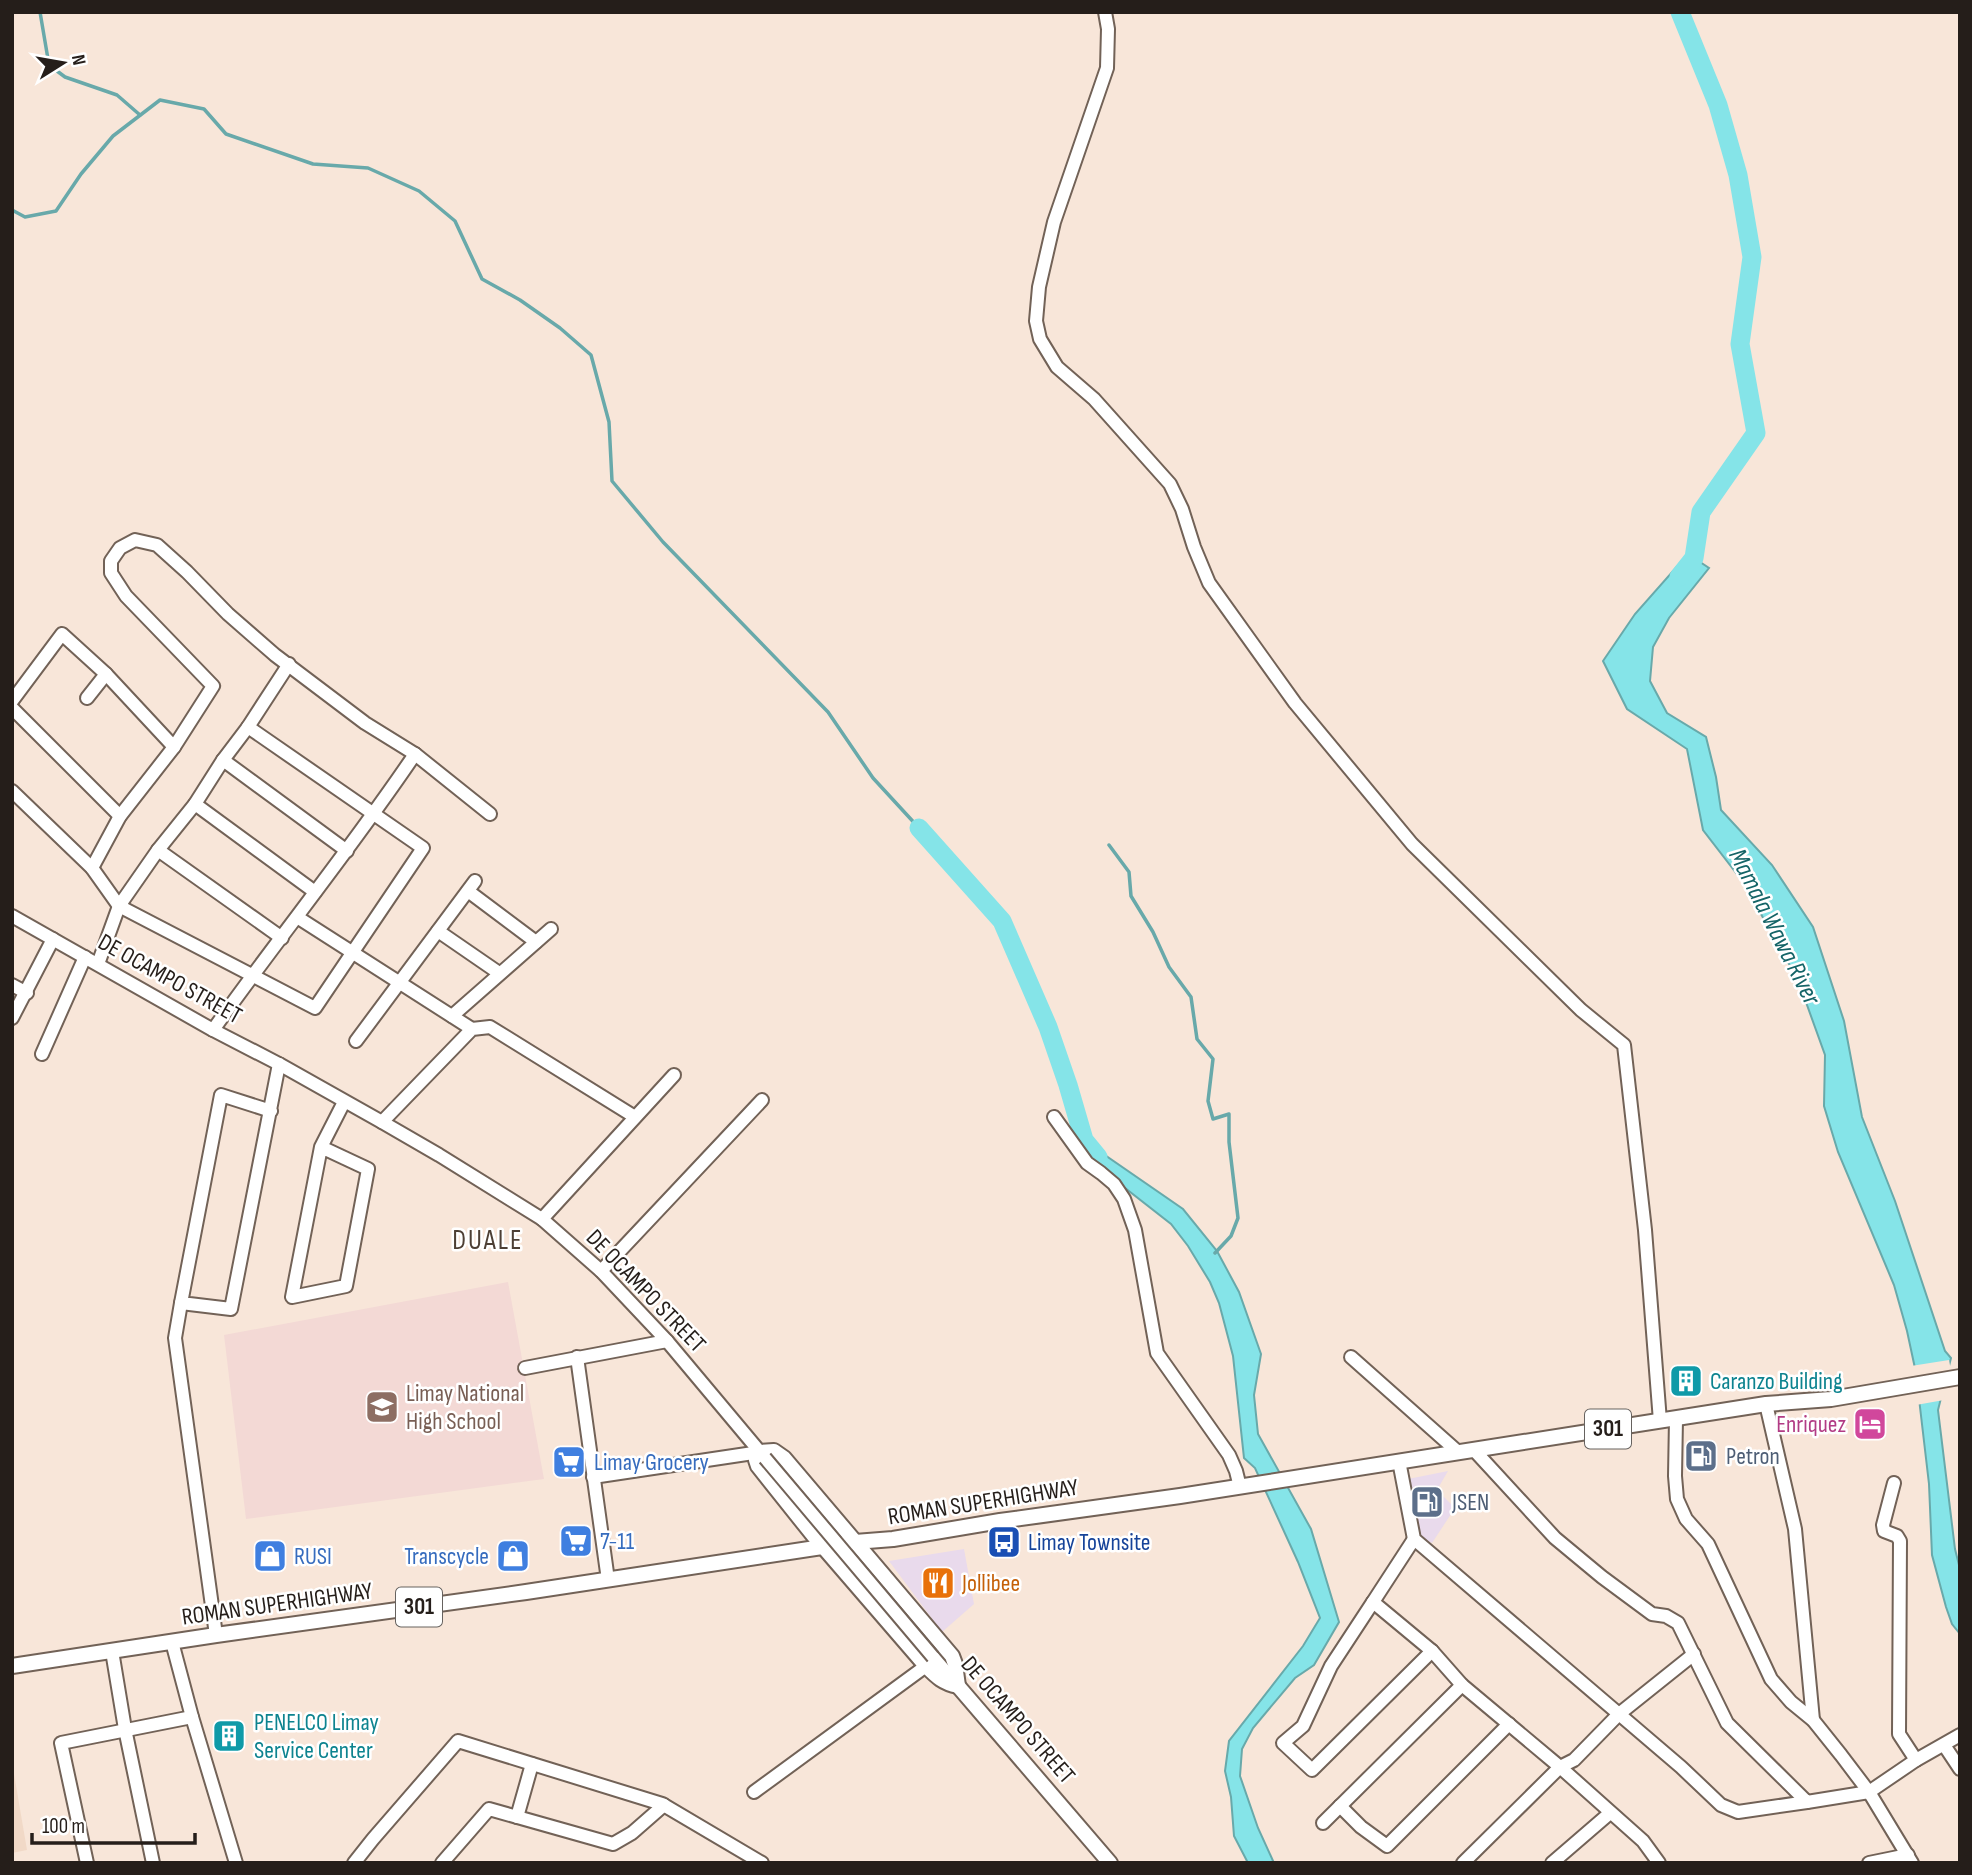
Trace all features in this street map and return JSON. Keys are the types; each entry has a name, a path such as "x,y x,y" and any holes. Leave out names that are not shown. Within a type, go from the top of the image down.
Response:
{"main road":[{"name":"ROMAN SUPERHIGHWAY","path":"12,1666 855,1542 893,1539 1766,1404 1831,1399 1956,1378"},
{"path":"774,1451 779,1453 855,1542 952,1656 958,1686 940,1681 930,1662 825,1548 758,1466 756,1460 774,1451"},
{"name":"DE OCAMPO STREET","path":"958,1686 1110,1863"}],"street":[{"path":"1105,12 1108,29 1107,68 1054,222 1039,287 1036,321 1040,339 1057,367 1094,399 1170,484 1209,583 1295,703 1412,844 1581,1010 1624,1045 1645,1230 1660,1421"},
{"path":"92,868 120,816 174,747 213,686 126,596 111,573 111,561 120,548 135,540 157,545 275,655 365,723 415,754 490,814"},
{"path":"12,701 62,634 106,674 174,747"},
{"path":"98,964 119,905 195,804 289,664"},
{"path":"87,698 106,674"},
{"path":"12,708 120,816"},
{"path":"12,791 92,868 119,905 315,1008 424,848 248,727"},
{"path":"213,1030 374,815 415,754"},
{"path":"223,760 347,851"},
{"path":"195,804 315,892"},
{"path":"158,850 282,938"},
{"path":"356,1041 471,886 536,942"},
{"name":"DE OCAMPO STREET","path":"12,916 382,1122 542,1219 601,1271 667,1341 930,1662"},
{"path":"297,917 472,1029 490,1027 635,1117"},
{"path":"452,1016 551,929"},
{"path":"438,931 499,973"},
{"path":"12,1018 54,939"},
{"path":"43,1054 85,957"},
{"path":"12,985 26,993"},
{"path":"382,1122 472,1029"},
{"path":"181,1303 231,1309 279,1064"},
{"path":"542,1219 674,1074"},
{"path":"216,1635 175,1338 221,1095 271,1111"},
{"path":"601,1271 762,1100"},
{"path":"321,1147 368,1169 346,1286 292,1297 321,1147 344,1102"},
{"path":"1054,1117 1087,1163 1114,1184 1124,1199 1135,1230 1157,1353 1229,1455 1237,1471 1240,1487"},
{"path":"525,1368 667,1341"},
{"path":"577,1357 608,1580"},
{"path":"1351,1357 1458,1451"},
{"path":"1766,1404 1795,1529 1813,1720"},
{"path":"1676,1419 1677,1499 1686,1519 1714,1555 1771,1679 1791,1702 1813,1720 1869,1792 1910,1859 1869,1863"},
{"path":"1474,1450 1555,1538 1652,1614 1666,1616 1678,1623 1727,1723 1807,1802"},
{"path":"593,1477 762,1455"},
{"path":"1399,1461 1414,1539 1681,1767 1721,1805 1738,1812 1869,1792 1916,1760 1960,1735"},
{"path":"1894,1483 1883,1525 1884,1531 1897,1536 1900,1541 1899,1734 1916,1760"},
{"path":"1414,1539 1331,1666 1303,1726 1283,1743 1312,1770 1432,1651"},
{"path":"1373,1602 1432,1651 1462,1685 1643,1841 1659,1863"},
{"path":"172,1642 236,1863"},
{"path":"112,1651 153,1863"},
{"path":"1463,1863 1619,1714 1694,1654"},
{"path":"754,1792 930,1662"},
{"path":"1323,1823 1462,1685"},
{"path":"87,1863 61,1743 192,1717"},
{"path":"1340,1806 1361,1828 1387,1846 1508,1724"},
{"path":"354,1863 458,1741 664,1805 762,1863"},
{"path":"1944,1745 1960,1769"},
{"path":"517,1817 532,1764"},
{"path":"442,1863 489,1810 613,1844 632,1833 664,1805"},
{"path":"1552,1863 1610,1813"}],"shaded area":[{"name":"Limay National High School","path":"508,1282 544,1479 246,1519 224,1335"},
{"path":"1448,1471 1437,1490 1455,1508 1432,1543 1418,1536 1408,1479"},
{"name":"Jollibee","path":"964,1549 974,1604 942,1632 889,1561"},
{"path":"12,1762 27,1850 12,1853"}],"water":[{"name":"Mamala Wawa River","path":"1688,554 1709,568 1669,618 1653,647 1650,681 1667,713 1706,737 1721,810 1772,865 1813,927 1844,1021 1862,1117 1895,1201 1945,1351 1951,1358 1938,1410 1955,1549 1960,1569 1960,1634 1952,1624 1932,1555 1929,1484 1916,1373 1907,1331 1894,1285 1838,1152 1824,1106 1825,1055 1798,980 1743,882 1703,830 1687,749 1627,709 1603,661 1635,614"},
{"path":"1089,1134 1102,1153 1183,1209 1217,1251 1239,1292 1261,1354 1254,1395 1258,1434 1311,1529 1339,1622 1314,1665 1295,1678 1253,1728 1242,1749 1240,1776 1258,1828 1274,1863 1248,1863 1234,1836 1231,1797 1225,1771 1229,1741 1303,1646 1320,1618 1255,1468 1244,1458 1233,1356 1219,1303 1210,1282 1171,1224 1088,1159 1075,1140"}],"pier":[{"path":"1949,1360 1951,1371 1944,1400 1916,1405 1911,1366"}],"waterway":[{"path":"40,12 49,65 65,77 117,95 140,115"},
{"path":"1679,577 1694,558 1701,512 1756,433 1740,344 1752,257 1738,175 1718,105 1680,12"},
{"path":"12,210 25,217 56,211 81,174 113,136 160,100 204,109 226,134 313,164 368,168 419,191 455,221 482,279 520,300 560,328 591,355 609,422 612,481 663,542 828,712 873,778 919,828"},
{"path":"919,828 1002,921 1048,1027 1084,1140 1098,1157"},
{"path":"1109,845 1129,872 1131,896 1153,932 1169,967 1191,997 1197,1039 1213,1059 1208,1101 1213,1119 1229,1114 1229,1142 1238,1218 1231,1236 1215,1253"}],"place":[{"name":"Caranzo Building","path":"1686,1381"},
{"name":"Limay National High School","path":"382,1407"},
{"name":"Enriquez","path":"1870,1424"},
{"name":"Petron","path":"1701,1456"},
{"name":"Limay Grocery","path":"569,1462"},
{"name":"JSEN","path":"1427,1502"},
{"name":"7-11","path":"576,1541"},
{"name":"Limay Townsite","path":"1004,1542"},
{"name":"RUSI","path":"270,1556"},
{"name":"Transcycle","path":"513,1556"},
{"name":"Jollibee","path":"938,1583"},
{"name":"PENELCO Limay Service Center","path":"229,1736"}],"district":[{"name":"DUALE","path":"488,1240"}]}
